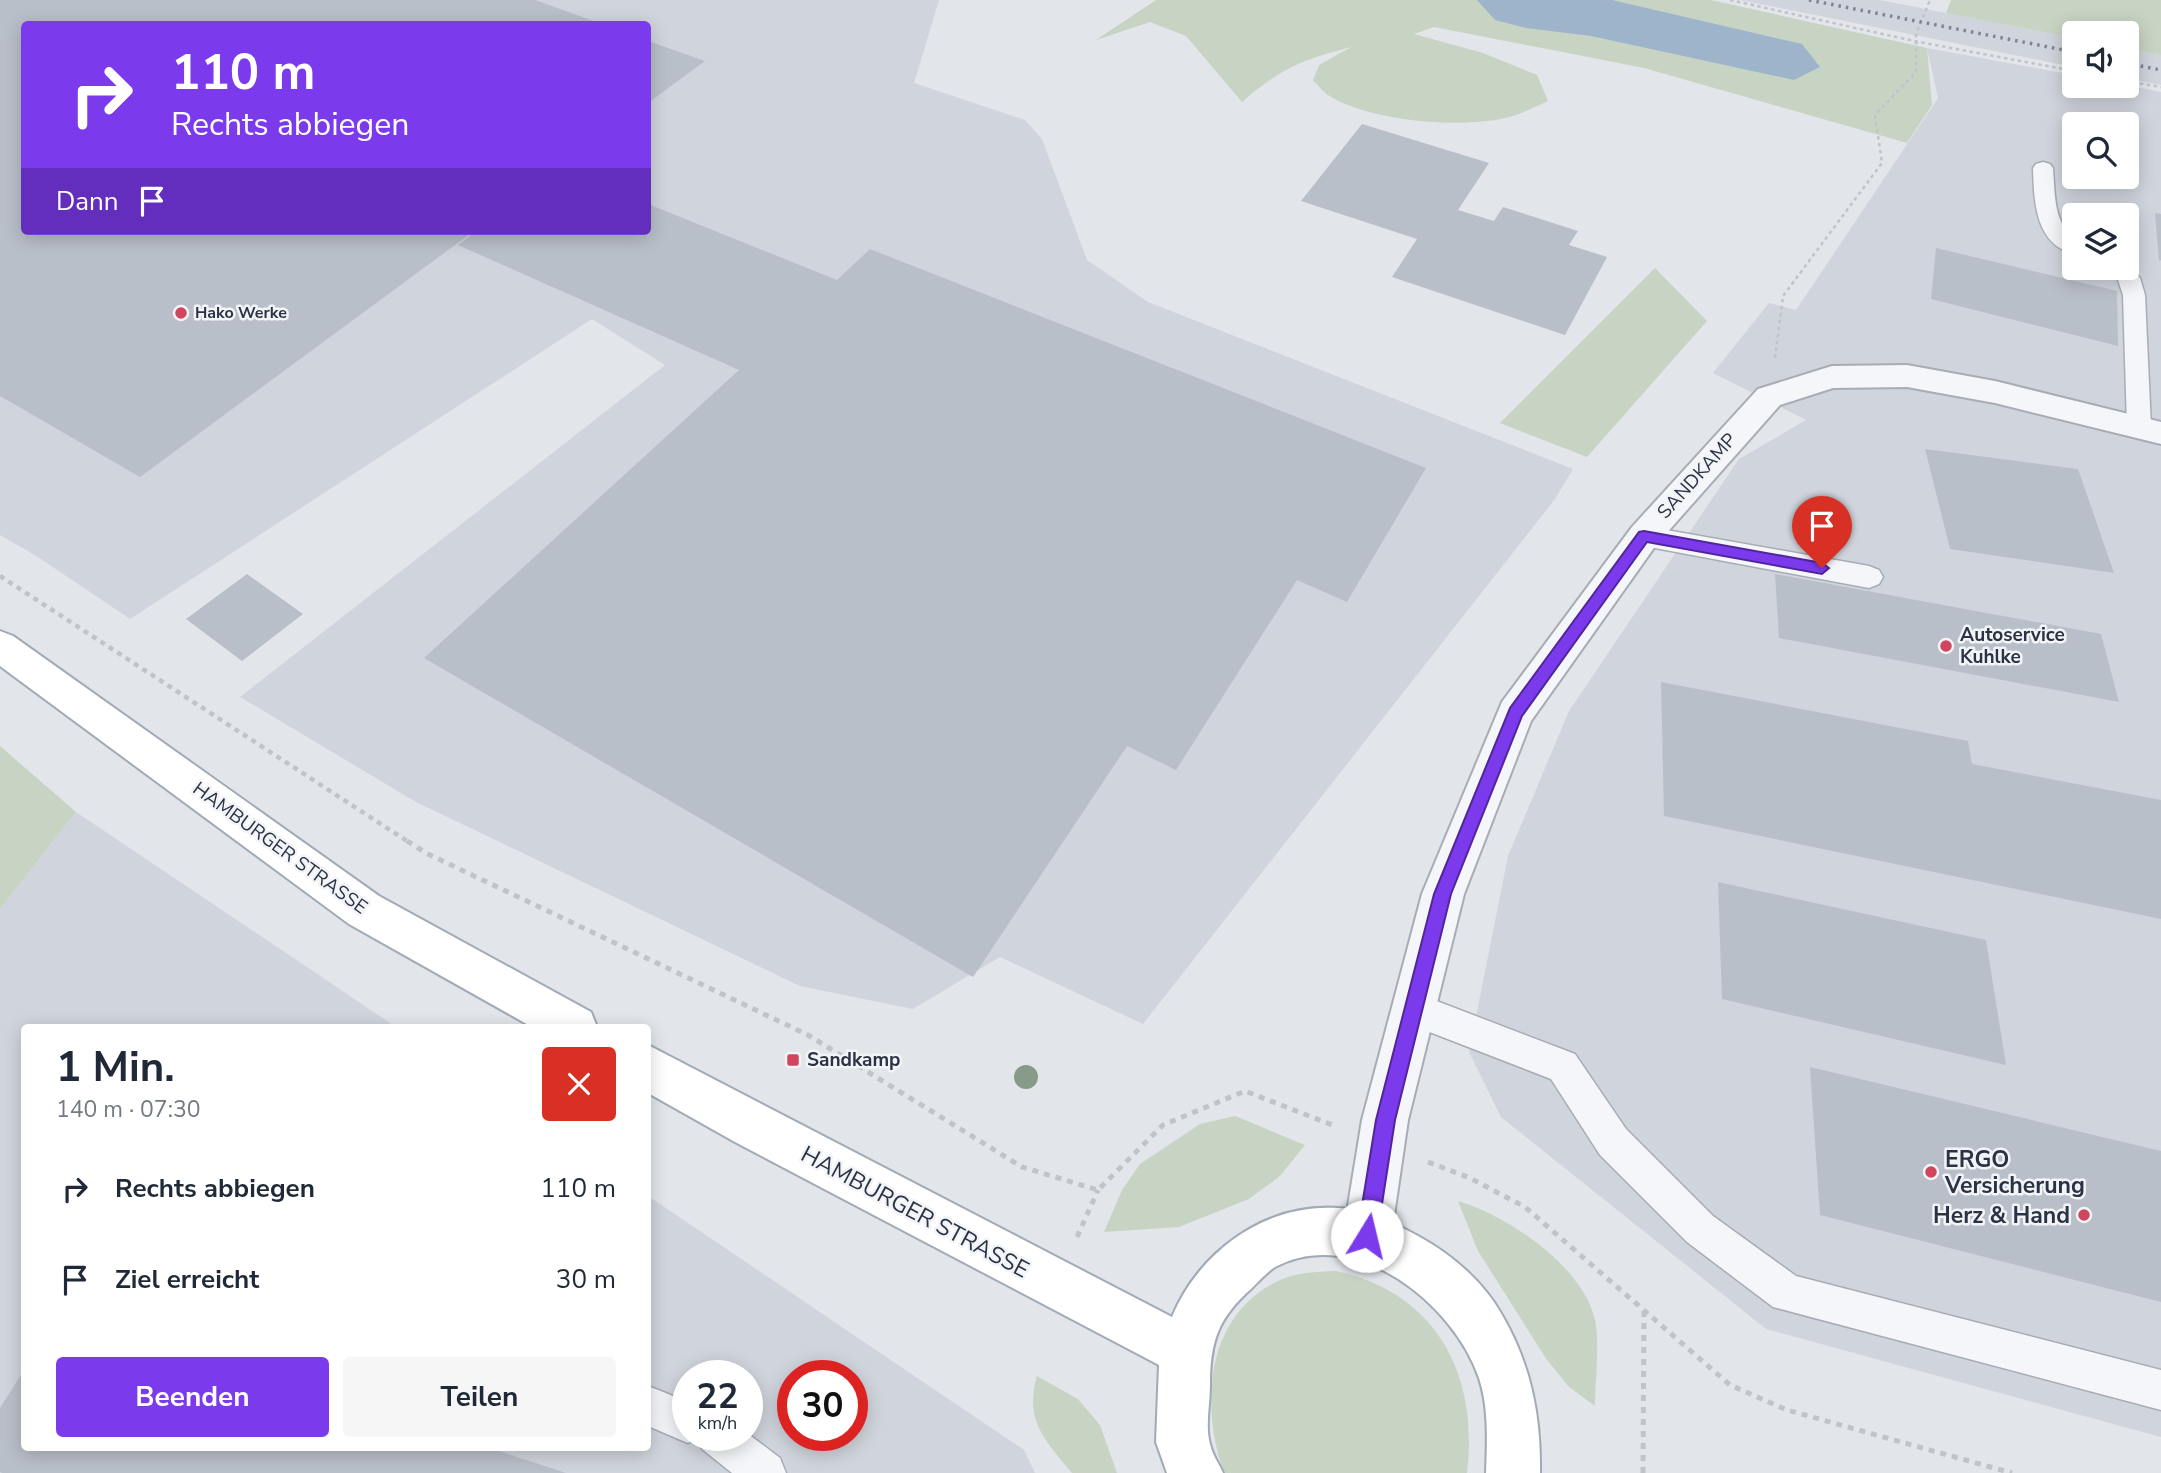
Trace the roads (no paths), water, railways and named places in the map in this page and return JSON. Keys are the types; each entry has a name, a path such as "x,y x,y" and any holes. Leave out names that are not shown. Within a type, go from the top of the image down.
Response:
{"main road":[{"name":"HAMBURGER STRASSE","path":"0,646 364,910 570,1024"},
{"name":"HAMBURGER STRASSE","path":"651,1070 764,1132 1184,1350"},
{"path":"1196,1473 1184,1449 1184,1350 1204,1303 1235,1265 1274,1241 1320,1230 1367,1236 1410,1254 1448,1284 1480,1325 1503,1373 1514,1427 1513,1473"}],"street":[{"name":"SANDKAMP","path":"1367,1236 1385,1120 1443,894 1515,713 1644,536 1769,397 1832,377 1908,376 1995,392 2150,430"}],"lane":[{"path":"2043,168 2045,197 2053,234 2062,241"},
{"path":"2130,280 2134,295 2150,430"},
{"path":"1644,536 1869,576"},
{"path":"1413,1009 1563,1066 1613,1142 1700,1228 1787,1293 2161,1390"},
{"path":"651,1407 672,1416"},
{"path":"737,1451 765,1473"}],"water":[{"path":"1477,0 1612,0 1802,44 1820,67 1794,80 1591,36 1526,28 1495,20"}],"railway":[{"path":"1809,0 2062,50"},
{"path":"2139,66 2161,70"}],"place":[{"name":"Hako Werke","path":"181,313"},
{"name":"Autoservice Kuhlke","path":"1946,646"},
{"name":"Sandkamp","path":"793,1060"},
{"name":"ERGO Versicherung","path":"1931,1172"},
{"name":"Herz & Hand","path":"2084,1215"}]}
